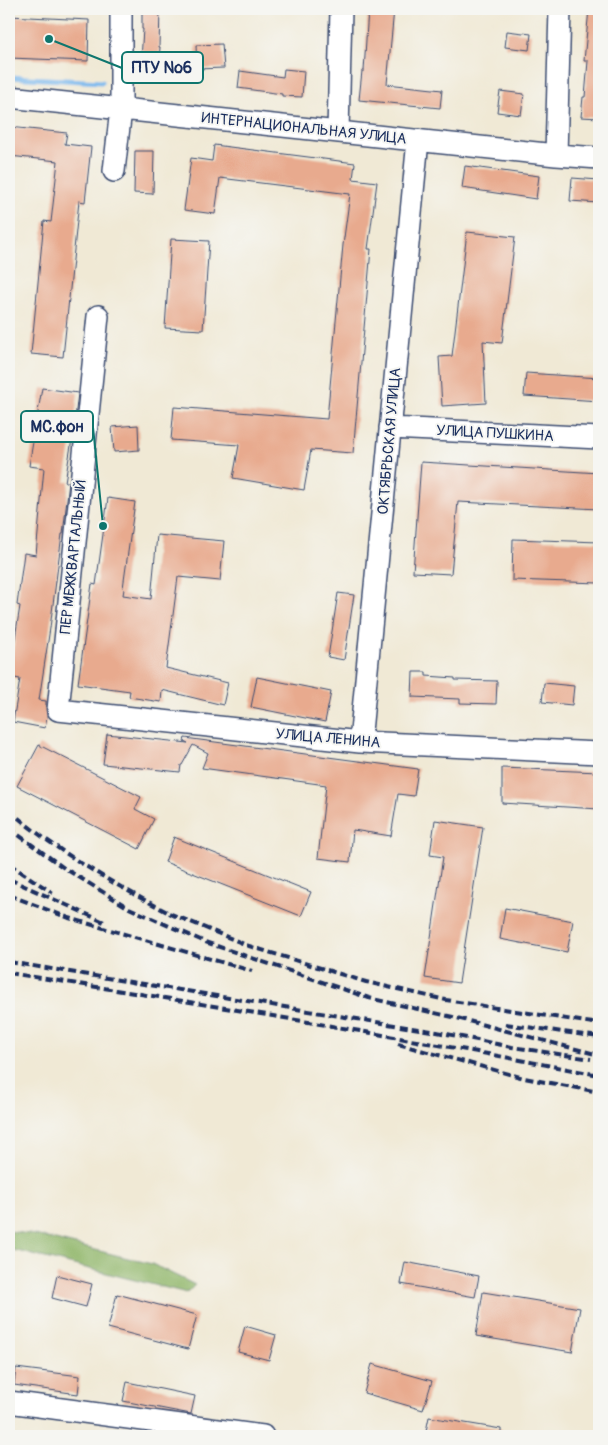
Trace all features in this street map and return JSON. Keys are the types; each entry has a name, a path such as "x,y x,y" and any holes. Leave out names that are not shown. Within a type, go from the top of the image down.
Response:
{"street":[{"path":"114,171 121,109 121,9"},
{"path":"338,132 341,9"},
{"path":"556,155 560,9"},
{"name":"ИНТЕРНАЦИОНАЛЬНАЯ УЛИЦА","path":"9,97 599,158"},
{"name":"ОКТЯБРЬСКАЯ УЛИЦА","path":"360,742 418,140"},
{"name":"ПЕР МЕЖКВАРТАЛЬНЫЙ","path":"58,710 98,316"},
{"name":"УЛИЦА ПУШКИНА","path":"390,428 599,438"},
{"name":"УЛИЦА ЛЕНИНА","path":"58,710 360,742 599,753"},
{"path":"9,1402 235,1434 263,1436"}],"green space":[{"path":"9,1231 35,1235 152,1264 195,1285 187,1293 9,1249"}],"building":[{"path":"142,9 160,9 158,76 140,75 143,29"},
{"path":"368,9 394,9 387,84 442,90 440,108 359,100 362,71 364,71"},
{"path":"589,9 599,9 599,118 581,117 588,61 584,61"},
{"path":"9,16 89,20 88,61 9,58"},
{"path":"507,31 531,34 529,50 505,47"},
{"path":"222,44 224,68 197,69 196,45"},
{"path":"284,69 304,71 302,97 282,96 282,94 238,88 240,71 283,77"},
{"path":"500,91 524,94 521,115 497,112"},
{"path":"9,127 67,133 65,144 91,147 85,202 79,201 63,357 31,354 44,221 51,222 58,161 9,156"},
{"path":"214,145 355,163 353,179 377,182 368,249 371,249 353,453 311,450 304,490 233,478 239,445 171,440 174,407 327,419 343,245 350,194 220,178 215,214 184,210 191,158 212,161"},
{"path":"135,151 154,151 153,194 134,193"},
{"path":"465,166 539,176 536,199 462,188"},
{"path":"572,178 599,180 599,203 570,201"},
{"path":"467,232 515,237 502,343 483,341 486,403 442,406 439,357 452,356"},
{"path":"171,239 209,241 203,330 165,328"},
{"path":"526,373 599,378 599,401 524,396"},
{"path":"42,388 78,393 65,482 69,482 63,534 39,700 46,701 47,716 45,728 13,722 20,679 9,677 20,606 17,605 24,553 36,555 44,468 29,466"},
{"path":"138,425 139,450 114,452 112,427"},
{"path":"421,462 599,473 599,509 458,502 451,574 413,572"},
{"path":"108,498 135,502 123,595 151,599 157,535 224,541 220,581 178,577 166,668 228,683 223,705 162,690 161,702 129,697 130,691 78,684 92,584 96,585"},
{"path":"513,539 599,542 599,583 512,580"},
{"path":"338,593 354,595 344,660 328,657"},
{"path":"413,672 426,672 426,676 455,678 455,680 497,681 496,704 460,703 460,699 412,697"},
{"path":"257,677 331,692 325,722 251,707"},
{"path":"544,683 574,686 572,705 542,702"},
{"path":"107,734 188,743 184,741 185,738 418,769 414,796 398,794 391,836 353,830 350,862 318,858 326,785 202,768 208,753 193,745 181,765 180,772 103,764"},
{"path":"39,745 141,797 135,809 154,819 139,849 17,786"},
{"path":"502,768 599,772 599,809 502,803"},
{"path":"435,820 483,827 459,983 425,978 443,857 430,855"},
{"path":"174,837 311,892 301,916 165,862"},
{"path":"505,908 573,921 567,952 500,939"},
{"path":"405,1262 479,1276 475,1297 401,1284"},
{"path":"57,1275 92,1284 86,1307 52,1298"},
{"path":"483,1292 580,1308 572,1352 476,1336"},
{"path":"117,1294 197,1315 188,1349 108,1328"},
{"path":"245,1326 276,1335 269,1360 238,1352"},
{"path":"372,1364 432,1381 423,1410 364,1393"},
{"path":"16,1368 80,1376 78,1394 14,1385"},
{"path":"127,1382 195,1396 191,1414 123,1401"},
{"path":"429,1417 501,1429 501,1436 425,1436"}],"waterway":[{"path":"9,77 102,82"}],"railway":[{"path":"9,810 68,855 131,893 175,916"},
{"path":"9,828 64,868 129,908 205,942 369,998 457,1018 599,1055"},
{"path":"9,864 53,893"},
{"path":"9,879 104,922"},
{"path":"9,895 69,918 252,971"},
{"path":"169,913 249,946 366,982 446,1000 599,1024"},
{"path":"9,962 591,1059"},
{"path":"9,973 304,1021 599,1075"},
{"path":"505,1024 599,1037"},
{"path":"398,1044 524,1078 599,1092"}],"place":[{"name":"ПТУ №6","path":"49,39"},
{"name":"МС.фон","path":"103,526"}]}
